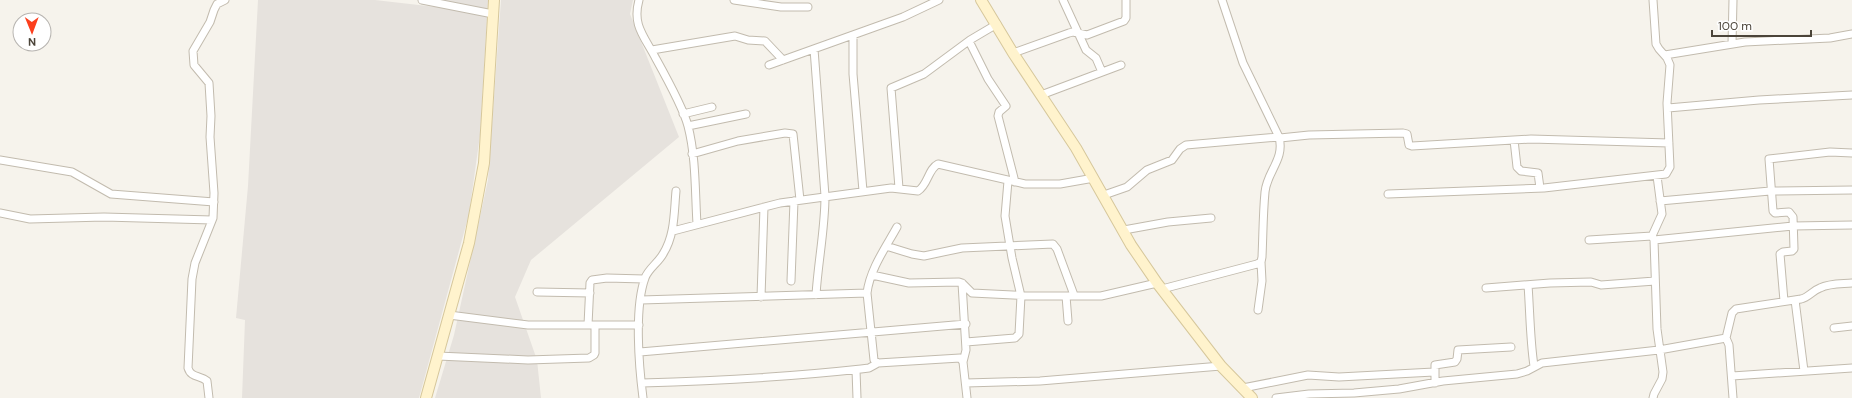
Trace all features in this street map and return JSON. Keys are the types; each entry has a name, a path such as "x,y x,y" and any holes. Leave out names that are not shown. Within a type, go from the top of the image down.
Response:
{"street":[{"path":"209,398 207,381 189,373 188,354 192,278 195,263 212,220 214,202 210,137 210,83 194,65 193,51 210,22 217,4 224,0"},
{"path":"422,0 493,14"},
{"path":"426,398 469,243 484,163 494,0"},
{"path":"639,0 636,22 652,50 688,126 698,224"},
{"path":"734,0 781,7 808,7"},
{"path":"769,65 903,17 939,0"},
{"path":"981,0 997,24 1013,53 1076,148 1124,230 1131,245 1160,286 1221,366 1244,388 1252,398"},
{"path":"1063,0 1086,50 1096,58 1102,72"},
{"path":"1013,53 1069,33 1087,35 1124,21 1126,18 1126,0"},
{"path":"1222,0 1243,63 1279,137 1281,149 1280,155 1265,191 1261,262 1262,280 1258,310"},
{"path":"1388,194 1540,188 1666,174 1669,170 1668,108 1670,65 1656,44 1653,0"},
{"path":"1732,44 1733,0"},
{"path":"899,188 891,88 924,74 969,41 997,24"},
{"path":"1665,56 1732,44 1830,38 1852,34"},
{"path":"853,35 853,74 863,192"},
{"path":"652,50 735,36 748,40 765,41 783,60"},
{"path":"966,342 1010,339 1018,337 1021,296 1005,216 1012,181 998,116 999,112 1006,106 988,79 969,41"},
{"path":"814,49 826,196 825,218 819,257 816,295"},
{"path":"1041,95 1121,65"},
{"path":"1668,108 1759,100 1852,95"},
{"path":"683,114 712,107"},
{"path":"688,126 746,114"},
{"path":"692,154 738,141 785,133 793,134 797,200 791,281"},
{"path":"1104,195 1127,187 1148,170 1172,160 1180,149 1186,145 1279,137 1403,133 1407,134 1409,145 1412,146 1514,140 1669,143"},
{"path":"1514,140 1517,167 1521,171 1538,173 1540,188"},
{"path":"1784,301 1780,254 1794,250 1793,226 1791,213 1774,212 1770,191 1768,163 1770,158 1830,152 1852,153"},
{"path":"0,160 72,172 111,194 214,202"},
{"path":"673,232 698,224 797,200 899,188 915,191 921,189 934,167 938,164 1012,181 1042,185 1060,184 1094,178"},
{"path":"1653,398 1662,379 1663,372 1659,350 1653,238 1661,217 1657,176"},
{"path":"1660,201 1770,191 1852,190"},
{"path":"644,398 639,325 644,279 663,254 673,232 676,191"},
{"path":"761,296 764,207"},
{"path":"0,213 30,219 104,217 212,220"},
{"path":"1124,230 1168,222 1211,218"},
{"path":"1589,240 1653,238 1793,226 1852,225"},
{"path":"878,363 874,360 867,293 872,275 886,246 898,227"},
{"path":"886,246 924,256 962,248 1050,244 1056,246 1074,295"},
{"path":"872,275 909,283 952,281 962,283 972,293 1021,296 1101,296 1160,286 1261,262"},
{"path":"438,356 528,360 589,358 595,353 590,293 592,280 607,278 644,279"},
{"path":"1486,288 1586,282 1600,285 1655,281"},
{"path":"962,283 966,324 964,362 967,398"},
{"path":"1734,398 1729,345 1726,338 1732,313 1736,309 1806,298 1820,288 1836,284 1852,283"},
{"path":"1528,285 1530,310 1529,334 1534,366"},
{"path":"537,292 590,293"},
{"path":"641,300 867,293"},
{"path":"1066,296 1068,322"},
{"path":"1795,300 1804,371"},
{"path":"449,315 528,325 639,325"},
{"path":"640,352 966,324"},
{"path":"1834,328 1852,326"},
{"path":"1276,398 1309,394 1354,393 1516,374 1542,364 1659,350 1726,338"},
{"path":"1435,383 1435,365 1455,362 1457,359 1457,350 1459,349 1511,347"},
{"path":"642,383 715,381 856,370 869,368 878,363 954,358 960,358 964,362"},
{"path":"966,383 1040,381 1221,366"},
{"path":"1732,376 1852,368"},
{"path":"856,370 857,398"},
{"path":"1244,388 1308,374 1346,377 1434,372"}],"shaded area":[{"path":"258,0 375,0 436,7 436,0 488,0 480,135 469,214 419,398 242,398 245,320 236,318 248,186"},
{"path":"501,0 633,0 630,14 679,137 531,260 515,297 537,360 541,398 435,398 454,335 488,180"}]}
